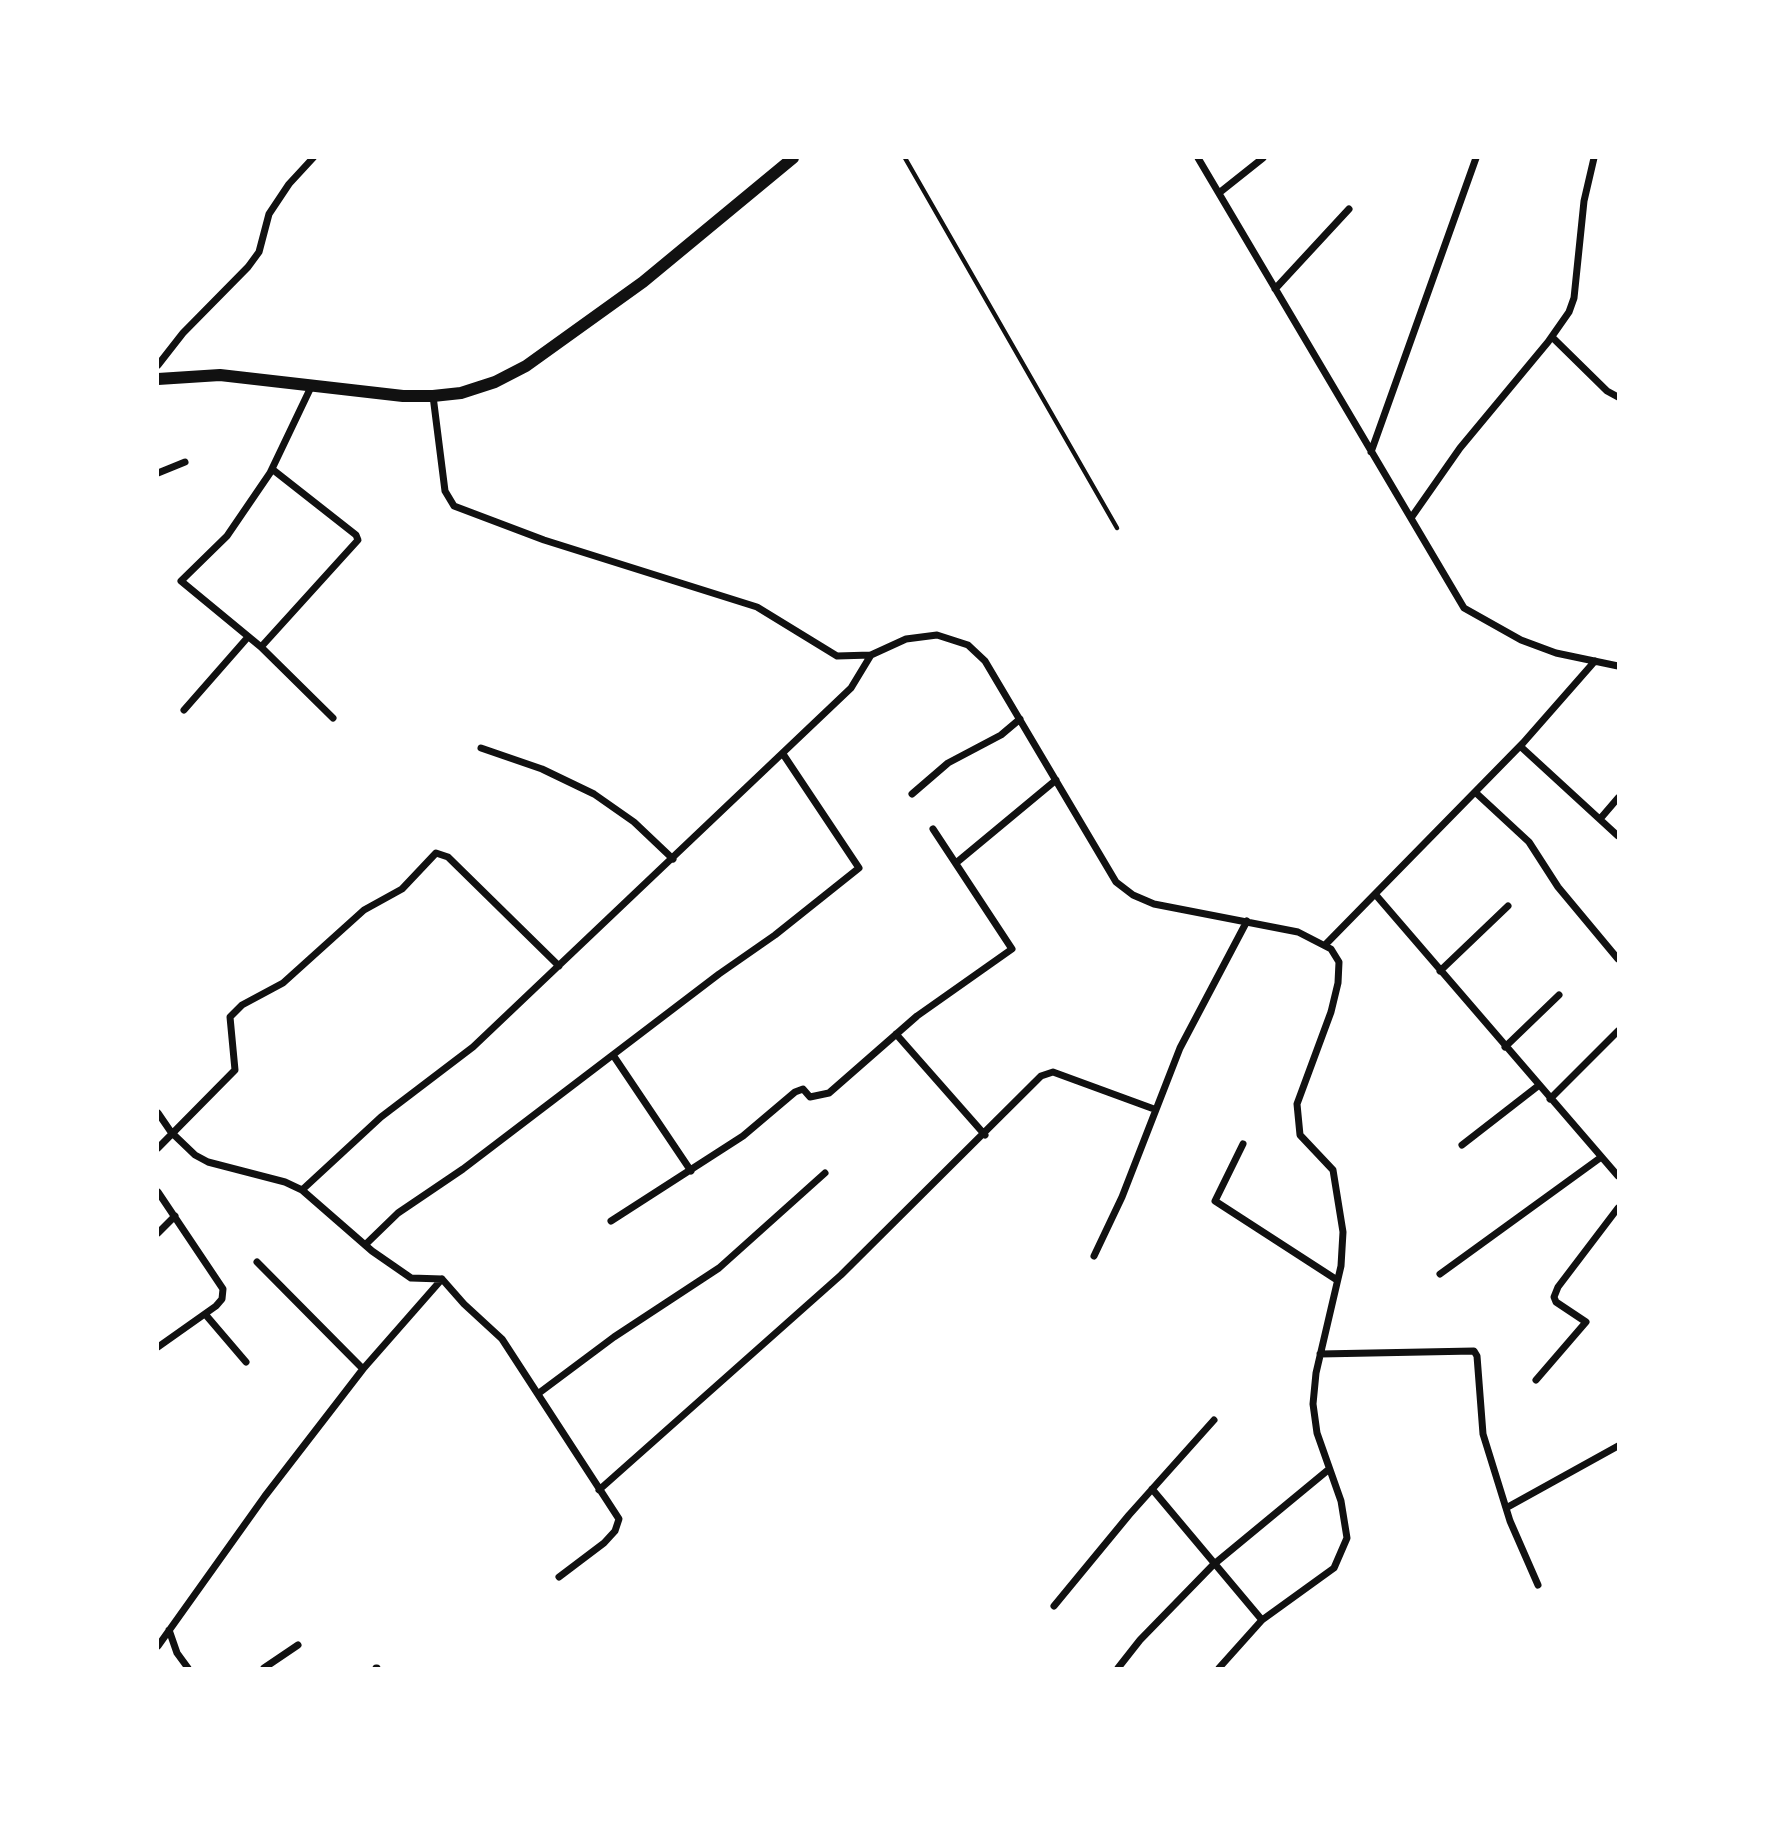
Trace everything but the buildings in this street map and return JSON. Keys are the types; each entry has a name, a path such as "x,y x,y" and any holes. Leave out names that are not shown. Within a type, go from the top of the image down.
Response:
{"main road":[{"path":"158,379 220,375 433,396 461,393 484,386 526,366 643,282 793,158"}],"street":[{"path":"158,365 183,333 248,267 259,252 269,215 289,184 313,158"},
{"path":"1198,158 1464,608 1521,640 1556,653 1619,666"},
{"path":"1219,193 1263,158"},
{"path":"1371,452 1476,158"},
{"path":"1411,518 1482,421 1552,337 1574,298 1584,201 1594,158"},
{"path":"1275,289 1349,209"},
{"path":"1552,337 1607,391 1619,397"},
{"path":"312,386 272,469 227,536 181,581 261,647 333,718"},
{"path":"433,396 445,491 454,506 544,540 757,607 837,656 871,655 906,639 937,635 968,645 985,661 1115,882 1133,895 1182,912 1247,921 1298,932 1325,945 1339,962 1338,983 1331,1012 1297,1104 1300,1135 1333,1170 1343,1232 1337,1280 1320,1354 1313,1404 1317,1433 1341,1501 1347,1538 1334,1568 1262,1620 1219,1668"},
{"path":"158,473 185,462"},
{"path":"261,647 358,540 356,535 272,469"},
{"path":"184,710 248,637"},
{"path":"302,1189 382,1117 473,1047 851,688 871,655"},
{"path":"1325,945 1520,746 1595,661"},
{"path":"912,794 948,763 1001,735 1020,719"},
{"path":"1520,746 1619,836"},
{"path":"481,748 542,769 594,794 634,822 673,859"},
{"path":"365,1245 398,1213 463,1169 775,935 859,868 783,754"},
{"path":"956,863 1056,780"},
{"path":"1475,792 1529,842 1558,887 1619,959"},
{"path":"1600,819 1619,798"},
{"path":"611,1222 743,1136 795,1092 803,1089 810,1097 829,1093 917,1016 1012,949 933,829"},
{"path":"158,1148 235,1070 230,1017 242,1005 283,983 364,910 402,889 436,853 448,857 559,966"},
{"path":"1375,894 1619,1177"},
{"path":"1440,971 1508,906"},
{"path":"1094,1256 1122,1197 1154,1108 1180,1048 1247,921"},
{"path":"1506,1047 1559,995"},
{"path":"1550,1099 1619,1031"},
{"path":"896,1034 985,1135"},
{"path":"613,1055 691,1171"},
{"path":"599,1490 841,1275 985,1135 1041,1076 1052,1072 1154,1108"},
{"path":"1462,1145 1538,1086"},
{"path":"158,1113 171,1132 195,1155 208,1162 302,1189 365,1245 411,1278 442,1279 464,1304 502,1339 539,1392 619,1519 615,1531 559,1577"},
{"path":"1243,1144 1215,1201 1337,1280"},
{"path":"1440,1274 1600,1157"},
{"path":"539,1392 625,1330 719,1268 825,1173"},
{"path":"158,1192 223,1289 222,1298 205,1314 158,1347"},
{"path":"1536,1380 1586,1322 1556,1303 1554,1297 1558,1287 1619,1208"},
{"path":"158,1233 175,1216"},
{"path":"257,1262 363,1370"},
{"path":"158,1646 265,1496 363,1370 442,1279"},
{"path":"205,1314 246,1362"},
{"path":"1320,1354 1474,1351 1477,1356 1483,1434 1506,1508 1538,1585"},
{"path":"1054,1606 1214,1420"},
{"path":"1506,1508 1619,1446"},
{"path":"1118,1668 1140,1640 1213,1565 1328,1470"},
{"path":"1152,1489 1213,1565 1262,1620"},
{"path":"169,1630 177,1653 188,1668"},
{"path":"264,1668 298,1645"}],"lane":[{"path":"905,158 1117,528"}]}
